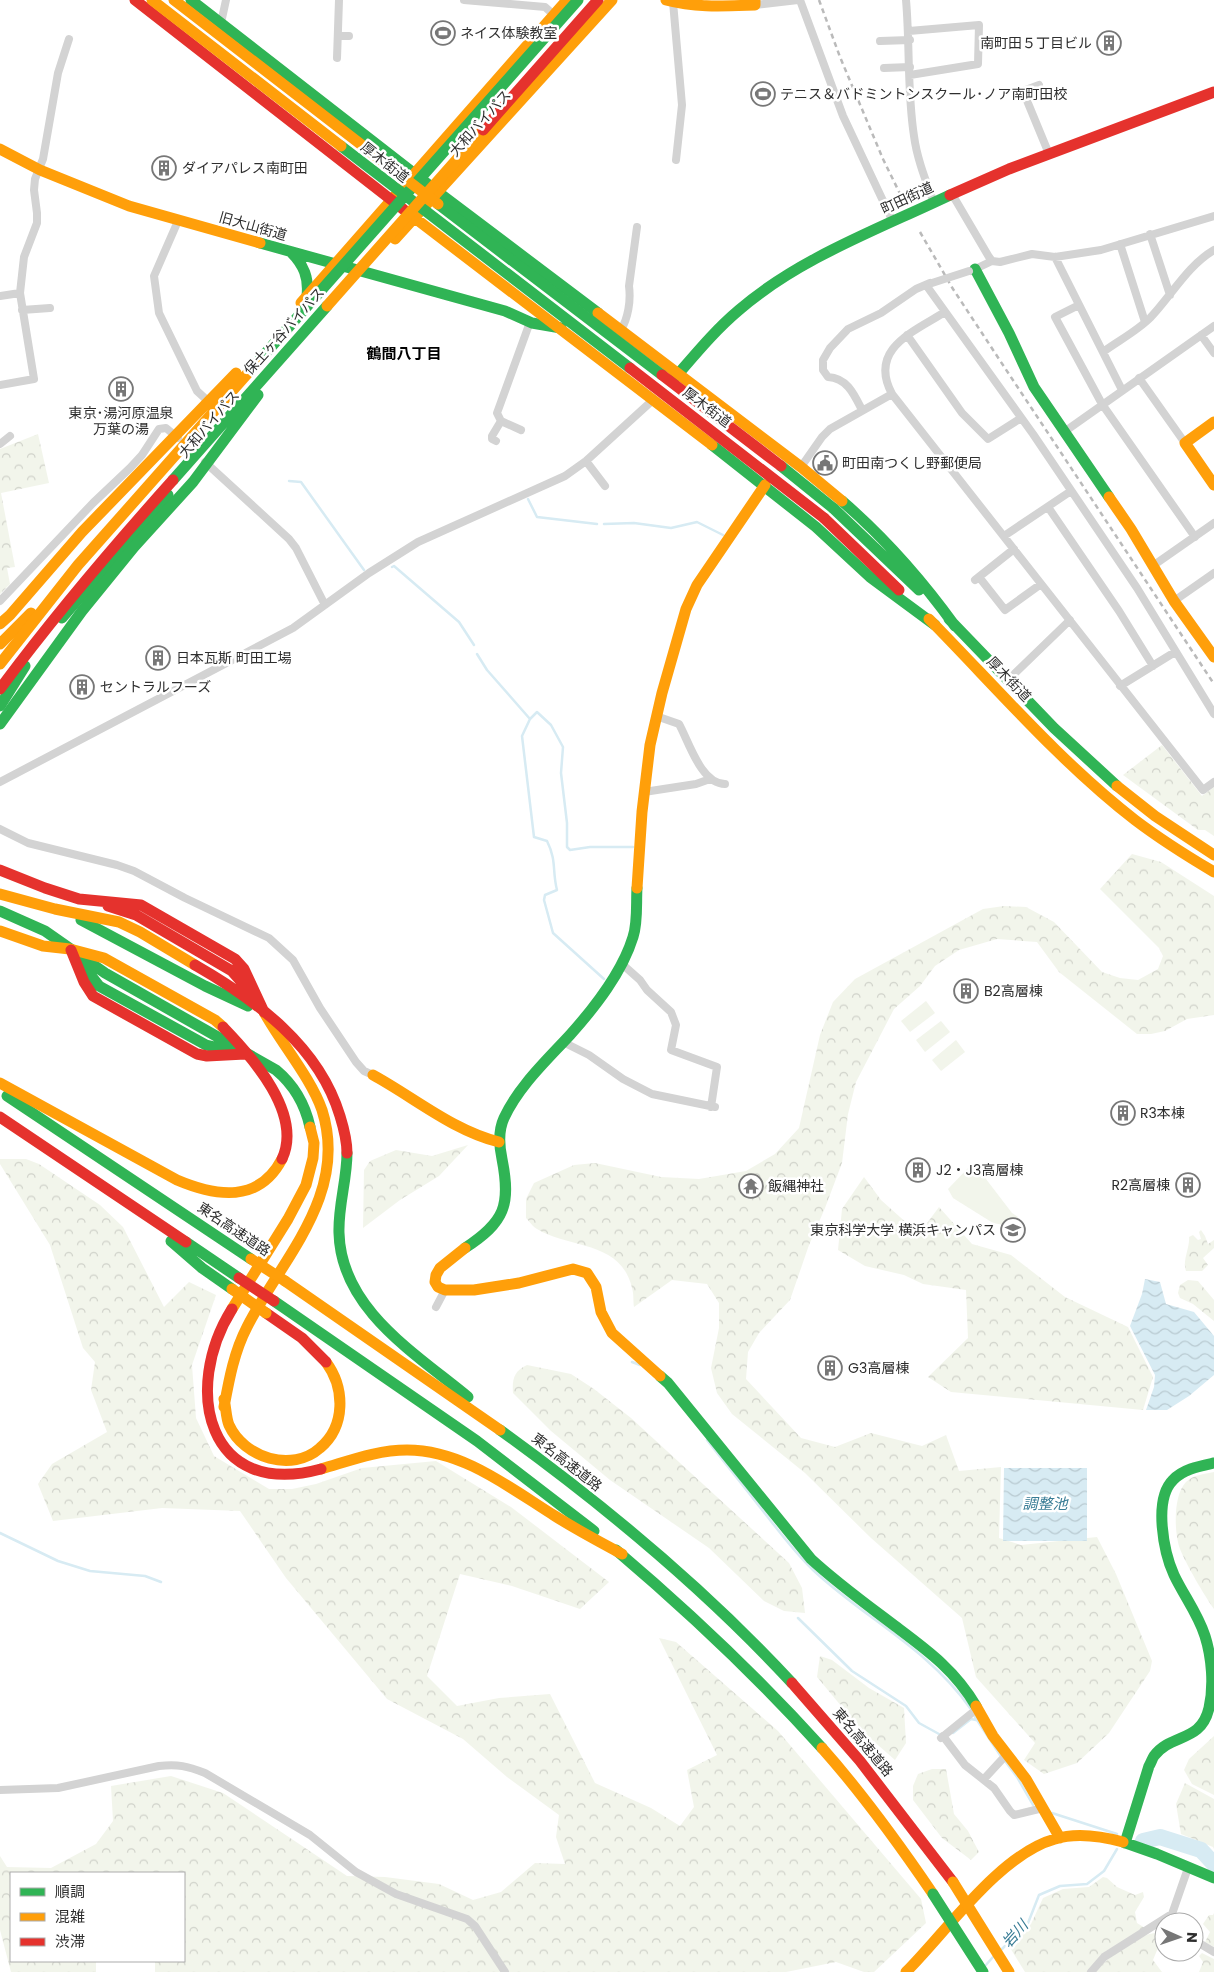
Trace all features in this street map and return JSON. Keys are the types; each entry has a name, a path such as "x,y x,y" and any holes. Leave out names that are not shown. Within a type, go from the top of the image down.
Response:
{"main road":[{"path":"135,0 391,200 765,485 816,527 870,577 935,625"},
{"name":"厚木街道","path":"152,0 763,469 824,518 935,625 1067,760 1113,802 1182,853 1214,872"},
{"name":"厚木街道","path":"174,0 410,183 771,458 833,508 955,626 1078,752 1120,790 1212,853"},
{"path":"191,0 438,192 778,448 840,499 897,553 930,590 955,626"},
{"name":"大和バイパス","path":"0,655 31,613 308,299 335,264 567,0"},
{"name":"保土ヶ谷バイパス","path":"0,664 78,565 308,299 346,261 578,0"},
{"name":"保土ヶ谷バイパス","path":"0,689 42,632 90,573 598,0"},
{"name":"大和バイパス","path":"0,698 70,609 200,458 365,272 612,0"},
{"path":"688,0 701,6"},
{"path":"670,1 701,6 755,2"},
{"name":"町田街道","path":"654,399 739,310 793,272 934,202 1009,169 1214,92"},
{"path":"349,167 352,168 360,165 367,158 367,136"},
{"name":"旧大山街道","path":"0,149 40,170 129,206 504,311 512,316 546,327 561,328"},
{"path":"450,244 449,234 461,220 470,216"},
{"path":"0,624 82,532 308,299 308,282 304,267 290,252"},
{"path":"972,270 1001,318 1034,386 1154,566 1174,601 1210,643 1214,656"},
{"path":"504,311 518,310 522,299"},
{"path":"0,724 87,605 192,482 236,426 301,335"},
{"path":"1214,422 1185,443 1214,485"},
{"path":"778,448 780,454 778,466 691,596 672,655 650,745 644,792 634,935 628,953 589,1014 542,1064 510,1108 503,1121 499,1142 506,1184 506,1203 501,1214 486,1233 442,1264 436,1271 435,1282 438,1287 445,1290 490,1289 573,1268 587,1273 596,1287 601,1312 612,1334 668,1383 811,1560 835,1581 941,1661 965,1687 993,1736 1026,1779 1060,1838"},
{"path":"0,644 31,613"},
{"path":"0,706 25,666"},
{"path":"0,860 26,880"},
{"path":"0,870 121,916 226,983 303,1046 326,1082 342,1120 348,1160 339,1226 339,1243 344,1268 353,1290 366,1308 396,1337 468,1398 516,1442"},
{"path":"0,894 61,910 121,916"},
{"path":"61,910 129,902 141,905 235,959 244,969 265,1013 287,1052 310,1083 326,1123 328,1159 323,1192 302,1239 255,1313 237,1350 231,1368 224,1407 227,1421 237,1439 251,1452 262,1458 289,1461 304,1457 319,1449 335,1430 339,1418 341,1396 337,1380 321,1356 266,1312 232,1289 202,1268 129,1204"},
{"path":"61,910 119,938 221,995 265,1013"},
{"path":"0,911 31,924 70,949 84,982 93,996 197,1054 207,1056 245,1054 276,1070 289,1081 307,1112 314,1143 310,1171 299,1200 236,1300 222,1327 211,1365 208,1409 211,1424 218,1440 228,1452 254,1471 271,1476 307,1474 368,1455 391,1451 410,1450 444,1455 467,1463 498,1479 556,1517 622,1554"},
{"path":"0,932 43,946 70,949 104,958 215,1020 227,1030 276,1098 284,1116 288,1132 286,1150 281,1162 268,1180 256,1187 234,1193 210,1192 177,1180 0,1084"},
{"path":"372,1075 393,1085 469,1134 499,1142"},
{"name":"東名高速道路","path":"0,1091 390,1352 516,1442 594,1501 651,1550 759,1650 853,1752 890,1797 952,1882 1009,1972"},
{"path":"0,1117 477,1440 622,1554 710,1632 788,1711 906,1853 983,1972"},
{"path":"1125,1843 1149,1766 1154,1756 1162,1749 1195,1733 1201,1727 1209,1708 1209,1666 1206,1637 1171,1567 1164,1547 1162,1528 1165,1493 1172,1482 1180,1474 1191,1468 1214,1463"},
{"path":"906,1972 1010,1864 1038,1846 1060,1838 1099,1836 1125,1843 1214,1878"}],"street":[{"path":"221,23 227,0 234,0"},
{"path":"337,58 339,0"},
{"path":"464,0 545,7 554,15"},
{"path":"755,2 799,0 843,116 893,222"},
{"path":"906,0 909,36 910,104 914,136 920,164 934,202"},
{"path":"670,1 682,105 676,160"},
{"path":"880,41 979,25 978,64 910,71 884,68"},
{"path":"338,36 349,36"},
{"path":"0,385 34,379 20,293 24,257 37,223 34,190 40,170 58,72 70,39"},
{"path":"1039,85 1023,91 1049,154"},
{"path":"952,194 992,261"},
{"path":"862,410 854,394 846,384 836,377 828,376 823,370 823,360 830,348 848,328 881,313 929,284 972,270 992,261 1000,262 1032,254 1055,257 1101,250 1214,216"},
{"path":"178,221 154,276 159,313 197,391 213,405"},
{"path":"621,330 626,318 637,227"},
{"path":"1150,234 1170,295"},
{"path":"1120,244 1145,322"},
{"path":"1103,352 1145,322 1205,255 1214,250"},
{"path":"1055,257 1122,390"},
{"path":"929,284 945,312 1021,418 1137,588 1214,714"},
{"path":"0,296 20,293"},
{"path":"1079,305 1055,318 1102,404 1194,537"},
{"path":"22,310 50,308"},
{"path":"945,312 892,348 887,358 885,369 892,394 1203,790 1214,782"},
{"path":"497,413 530,322"},
{"path":"1064,432 1214,326"},
{"path":"1201,335 1214,353"},
{"path":"907,336 962,413 988,439 1021,418"},
{"path":"1139,378 1185,443"},
{"path":"801,467 822,437 841,422 892,394"},
{"path":"0,782 293,628 369,573 418,542 565,476 586,461 654,399"},
{"path":"488,409 497,413 501,421 522,430"},
{"path":"496,441 492,439 492,436 501,421"},
{"path":"0,602 93,503 142,455 159,429 166,428 289,539 296,548 325,605"},
{"path":"0,444 10,436"},
{"path":"586,461 605,486"},
{"path":"1004,536 1071,491"},
{"path":"1048,507 1119,611 1153,666"},
{"path":"1154,566 1214,523"},
{"path":"1014,549 977,579 1005,610 1041,584"},
{"path":"1174,601 1214,573"},
{"path":"1008,680 1070,620"},
{"path":"1120,686 1176,652"},
{"path":"656,716 679,724 698,764 710,779 717,783 725,784"},
{"path":"644,792 696,784 710,779"},
{"path":"0,829 28,843 134,871 185,898 269,938 293,960 320,1008 356,1062 372,1075"},
{"path":"563,1042 589,1055 623,1079 652,1094 713,1107 717,1067 671,1050 676,1025 671,1012 622,964"},
{"path":"436,1307 445,1290"},
{"path":"978,1708 941,1738 965,1764 994,1788 1014,1814 1043,1808"},
{"path":"984,1779 1007,1754"},
{"path":"0,1790 58,1788 159,1766 176,1764 188,1766 205,1773 310,1835 356,1872 396,1894 467,1919 475,1926 505,1972"},
{"path":"1173,1912 1188,1868"},
{"path":"1091,1972 1104,1957 1154,1929"}],"green space":[{"path":"38,434 49,483 1,493 15,567 7,568 10,584 0,594 0,449"},
{"path":"1162,745 1202,796 1214,787 1214,836 1205,830 1198,830 1123,775"},
{"path":"1132,854 1161,862 1214,896 1214,1015 1187,1019 1165,1031 1137,1034 1059,972 1037,942 997,939 959,950 935,966 920,986 894,1009 856,1082 848,1114 842,1163 809,1245 790,1300 759,1333 748,1352 746,1379 801,1438 835,1447 871,1433 922,1446 946,1435 959,1471 1001,1467 999,1538 1021,1545 1097,1537 1116,1574 1152,1661 1150,1671 1109,1733 1077,1763 1044,1774 1024,1760 1035,1743 976,1677 962,1618 871,1538 805,1473 732,1414 717,1393 711,1368 719,1328 719,1303 707,1284 672,1280 634,1307 632,1288 626,1273 617,1261 592,1248 550,1235 536,1228 526,1218 526,1199 534,1183 574,1165 595,1163 661,1177 699,1179 746,1171 775,1154 799,1128 820,1035 833,1002 855,979 983,909 1004,906 1026,907 1054,922 1102,972 1120,978 1138,980 1158,969 1163,956 1159,948 1100,889"},
{"path":"926,1001 935,1013 910,1032 901,1021"},
{"path":"941,1021 950,1032 925,1052 916,1040"},
{"path":"956,1040 965,1052 941,1071 932,1060"},
{"path":"468,1145 439,1176 400,1200 363,1228 364,1170 370,1161 396,1150 432,1156"},
{"path":"0,1159 26,1159 39,1164 100,1205 123,1227 164,1307 189,1282 216,1295 192,1365 196,1418 214,1456 269,1489 292,1489 316,1484 362,1468 436,1461 511,1507 609,1582 580,1609 512,1586 460,1574 427,1676 457,1706 499,1698 550,1694 595,1783 651,1808 680,1826 694,1807 687,1770 717,1755 659,1638 676,1642 778,1731 921,1899 926,1923 874,1972 864,1972 836,1962 786,1972 155,1972 155,1962 185,1962 185,1872 10,1872 10,1962 96,1962 96,1972 11,1972 0,1930 0,1856 7,1867 51,1868 96,1844 113,1821 111,1786 171,1776 223,1793 347,1876 385,1877 439,1884 473,1900 501,1892 535,1863 565,1864 556,1837 559,1815 507,1777 463,1739 387,1699 286,1578 240,1511 162,1508 53,1521 38,1484 52,1464 107,1432 91,1390 95,1362 83,1348 50,1245 0,1164"},
{"path":"971,1165 976,1166 1012,1213 1018,1217 1017,1221 1004,1225 993,1223 953,1198 948,1189"},
{"path":"864,1177 881,1200 919,1234 939,1207 972,1244 1011,1255 1065,1297 1128,1327 1153,1377 1143,1410 951,1392 928,1377 968,1338 966,1290 923,1284 904,1275 865,1266 838,1250 842,1209"},
{"path":"1201,1230 1208,1244 1214,1240 1214,1248 1203,1258 1208,1265 1202,1271 1186,1271 1185,1263 1189,1237 1193,1235 1198,1240 1201,1239 1199,1232"},
{"path":"1188,1280 1198,1281 1214,1300 1214,1321 1193,1304 1180,1298 1178,1293 1180,1285"},
{"path":"527,1365 571,1374 594,1389 631,1418 789,1563 802,1588 805,1613 784,1611 764,1601 709,1548 610,1480 551,1431 513,1393 515,1376 519,1370"},
{"path":"1214,1472 1214,1609 1180,1549 1176,1514 1179,1496 1186,1482 1195,1476"},
{"path":"820,1656 832,1660 869,1688 904,1708 906,1743 895,1760 862,1731 817,1677"},
{"path":"1214,1736 1214,1795 1192,1784 1184,1770 1189,1759"},
{"path":"932,1769 946,1769 954,1814 968,1831 979,1852 971,1860 942,1838 913,1800 913,1786 918,1774"},
{"path":"1185,1783 1214,1799 1214,1849 1181,1834 1176,1804"},
{"path":"1103,1877 1107,1878 1117,1887 1135,1895 1143,1892 1144,1897 1135,1912 1137,1923 1145,1928 1106,1951 1087,1972 1025,1972 1009,1946 1031,1924 1043,1898 1063,1889 1089,1887"},
{"path":"1214,1913 1214,1947 1205,1942 1210,1932 1204,1925 1209,1915"},
{"path":"1154,1933 1153,1960 1162,1972 1095,1972 1107,1960 1132,1942"},
{"path":"1204,1954 1214,1959 1214,1972 1199,1972 1204,1962"}],"water":[{"path":"1145,1279 1160,1282 1166,1304 1194,1312 1214,1336 1214,1375 1189,1396 1167,1410 1146,1410 1154,1387 1155,1375 1130,1326 1142,1294"},
{"name":"調整池","path":"1004,1468 1087,1468 1087,1541 1003,1541"}],"waterway":[{"path":"289,481 301,482 364,570"},
{"path":"528,499 537,517 597,524"},
{"path":"604,524 634,523 671,528 697,522 723,535"},
{"path":"392,567 394,566 459,622 474,645"},
{"path":"477,654 487,670 530,719"},
{"path":"604,979 553,933 544,900 545,895 557,890 553,860 547,841 534,837 522,736 530,719 537,712 551,725 563,747 561,773 567,823 567,847 570,850 590,847 633,847"},
{"path":"632,1362 640,1365"},
{"path":"707,1440 806,1563 853,1604 916,1651 954,1687 970,1708"},
{"path":"0,1533 58,1561 90,1571 145,1576 161,1582"},
{"path":"798,1618 852,1671 906,1706 919,1723 939,1734"},
{"path":"975,1717 1000,1755"},
{"path":"953,1733 971,1719 976,1720"},
{"path":"1005,1761 1017,1777 1033,1805"},
{"path":"1052,1813 1117,1834"},
{"name":"岩川","path":"1143,1841 1160,1837 1201,1850 1214,1864"},
{"name":"岩川","path":"1001,1950 1028,1923 1039,1895 1060,1886 1087,1884 1104,1871 1117,1849"},
{"name":"岩川","path":"985,1966 993,1957"}],"railway":[{"path":"819,0 840,57 883,159 906,206"},
{"path":"920,232 953,289 1214,684"}],"traffic: fast":[{"path":"191,0 438,192 598,313"},
{"path":"256,364 578,0"},
{"path":"341,146 630,368"},
{"path":"673,380 721,326 762,292 787,275 840,246 950,195"},
{"path":"438,204 662,375"},
{"path":"260,243 505,311 532,323 561,328"},
{"path":"291,252 305,272 307,296"},
{"path":"975,269 1009,333 1034,387 1109,497"},
{"path":"173,480 327,306"},
{"path":"0,724 82,611 134,547 193,482 258,395"},
{"path":"712,445 816,527 870,577 935,625"},
{"path":"781,466 833,508"},
{"path":"62,618 168,495"},
{"path":"842,501 902,560 955,626"},
{"path":"833,508 919,590"},
{"path":"949,619 1054,728 1117,786"},
{"path":"0,706 25,666"},
{"path":"465,1248 489,1230 497,1221 502,1211 506,1189 500,1138 504,1118 517,1095 589,1013 607,989 622,964 635,931 637,888"},
{"path":"0,911 45,931 105,973 276,1070 298,1096 310,1127"},
{"path":"81,920 205,986 248,1006"},
{"path":"81,963 99,986 206,1045 228,1050"},
{"path":"7,1096 251,1259"},
{"path":"347,1153 339,1233 343,1260 353,1284 367,1307 384,1327 404,1346 468,1397"},
{"path":"171,1241 202,1268 232,1289"},
{"path":"186,1242 239,1278"},
{"path":"274,1301 477,1441 594,1531"},
{"path":"660,1376 668,1383 811,1559 841,1585 940,1661 968,1693 976,1706"},
{"path":"500,1430 615,1518 689,1581 759,1648 792,1683"},
{"path":"1125,1843 1149,1766 1154,1756 1169,1744 1193,1733 1205,1719 1209,1708 1212,1681 1211,1663 1205,1636 1199,1620 1170,1565 1164,1541 1162,1513 1163,1500 1167,1489 1177,1476 1198,1467 1214,1463"},
{"path":"616,1550 722,1646 822,1748"},
{"path":"1123,1842 1214,1878"},
{"path":"933,1894 983,1972"}],"traffic: slow":[{"path":"152,0 341,146"},
{"path":"174,0 438,204"},
{"path":"301,303 567,0"},
{"path":"395,239 612,0"},
{"path":"666,0 677,3 722,6 755,5 755,0"},
{"path":"327,306 483,130"},
{"path":"0,149 40,170 129,206 260,243"},
{"path":"403,209 712,445"},
{"path":"598,313 801,467 842,501"},
{"path":"0,664 78,565 256,364"},
{"path":"0,624 82,532 236,373"},
{"path":"1214,422 1185,443 1214,485"},
{"path":"637,888 642,812 650,745 662,693 686,609 697,585 765,485"},
{"path":"1109,497 1131,529 1174,601 1214,657"},
{"path":"0,644 31,613"},
{"path":"929,619 1029,723 1107,797 1154,834 1214,872"},
{"path":"1117,786 1155,816 1214,855"},
{"path":"0,894 55,909 119,922 140,932 195,965"},
{"path":"0,931 43,946 70,949 104,958 215,1020 223,1027"},
{"path":"224,1407 232,1366 242,1337 261,1301 308,1224 319,1198 327,1170 328,1141 322,1110 311,1086 264,1012"},
{"path":"373,1075 465,1130 499,1142"},
{"path":"0,1083 177,1180 192,1186 222,1192 236,1192 249,1189 262,1183 273,1173 282,1159"},
{"path":"232,1309 288,1219 306,1185 313,1158 314,1143 310,1127"},
{"path":"465,1248 440,1268 435,1282 438,1287 445,1290 474,1290 519,1283 573,1269 587,1273 596,1287 601,1312 612,1333 660,1376"},
{"path":"251,1259 285,1281"},
{"path":"285,1281 500,1430"},
{"path":"232,1289 266,1313"},
{"path":"224,1399 229,1425 246,1446 270,1458 296,1460 309,1456 329,1439 335,1429 338,1418 340,1406 337,1383 326,1362"},
{"path":"321,1469 363,1456 396,1450 428,1452 447,1456 485,1472 572,1526 622,1554"},
{"path":"976,1706 993,1736 1026,1779 1060,1838"},
{"path":"822,1748 852,1783 933,1894"},
{"path":"906,1972 994,1877 1014,1860 1034,1847 1055,1839 1080,1835 1123,1842"},
{"path":"953,1882 1009,1972"}],"traffic: jam":[{"path":"135,0 403,209"},
{"path":"483,130 598,0"},
{"path":"950,195 1009,169 1214,92"},
{"path":"630,368 824,518"},
{"path":"662,375 781,466"},
{"path":"0,689 84,583 173,480"},
{"path":"824,518 899,590"},
{"path":"0,870 79,899 141,905 235,959 244,969 264,1012"},
{"path":"108,906 136,915 232,971 247,988"},
{"path":"71,950 84,982 93,996 197,1054 207,1056 245,1054"},
{"path":"195,965 262,1010 301,1047 317,1068 330,1091 343,1125 347,1153"},
{"path":"223,1027 248,1054 272,1088 286,1124 287,1142 282,1159"},
{"path":"0,1117 186,1242"},
{"path":"239,1278 274,1301"},
{"path":"232,1309 217,1340 209,1372 208,1403 215,1431 230,1453 252,1468 282,1474 321,1469"},
{"path":"266,1313 302,1338 326,1362"},
{"path":"792,1683 860,1761 953,1882"}],"place":[{"name":"ネイス体験教室","path":"443,33"},
{"name":"南町田５丁目ビル","path":"1109,43"},
{"name":"テニス＆バドミントンスクール･ノア南町田校","path":"763,94"},
{"name":"ダイアパレス南町田","path":"164,168"},
{"name":"東京･湯河原温泉 万葉の湯","path":"121,389"},
{"name":"町田南つくし野郵便局","path":"825,463"},
{"name":"日本瓦斯 町田工場","path":"158,658"},
{"name":"セントラルフーズ","path":"82,687"},
{"name":"B2高層棟","path":"966,991"},
{"name":"R3本棟","path":"1123,1113"},
{"name":"J2・J3高層棟","path":"918,1170"},
{"name":"R2高層棟","path":"1188,1185"},
{"name":"飯縄神社","path":"751,1186"},
{"name":"東京科学大学 横浜キャンパス","path":"1013,1230"},
{"name":"G3高層棟","path":"830,1368"}],"district":[{"name":"鶴間八丁目","path":"404,354"}]}
